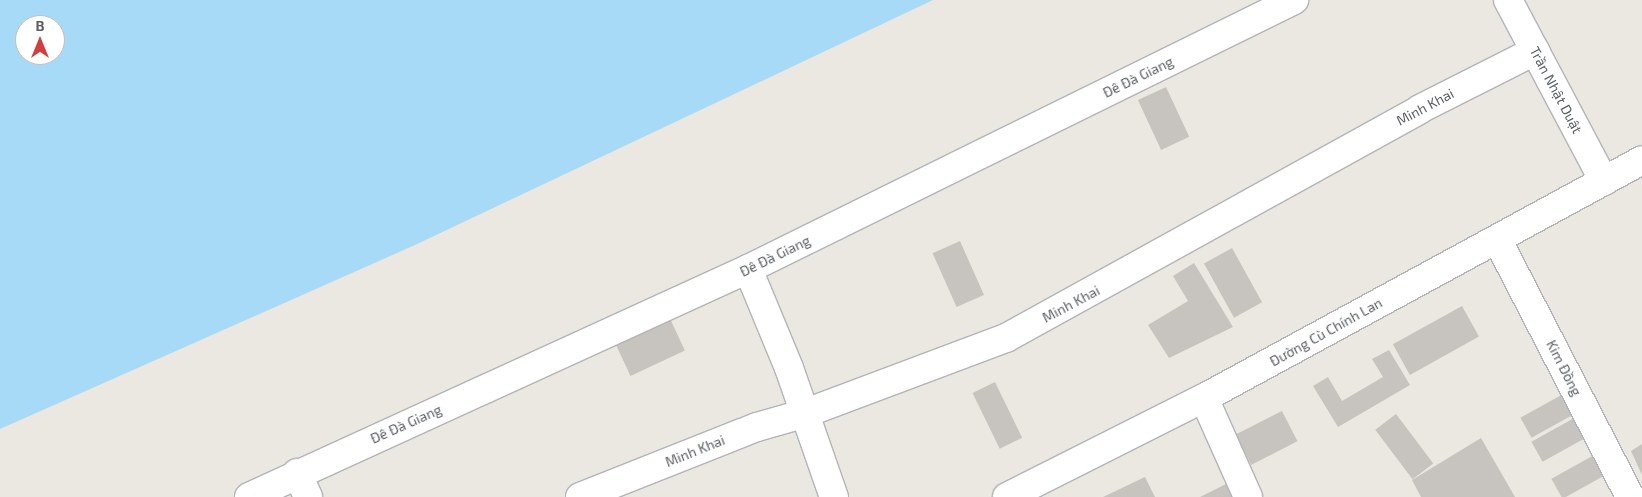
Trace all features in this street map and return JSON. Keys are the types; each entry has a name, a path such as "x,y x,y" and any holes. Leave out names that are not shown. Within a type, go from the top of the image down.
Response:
{"street":[{"name":"Đê Đà Giang","path":"249,497 297,473 748,269 1294,0"},
{"name":"Trần Nhật Duật","path":"1508,0 1604,181"},
{"name":"Minh Khai","path":"580,497 756,427 806,413 1006,338 1420,109 1535,51"},
{"name":"Đường Cù Chính Lan","path":"1008,497 1204,398 1642,160"},
{"name":"Kim Đồng","path":"1497,239 1630,497"},
{"path":"748,269 806,413 834,497"},
{"path":"1204,398 1248,497"},
{"path":"297,473 308,497"}],"water":[{"path":"0,0 933,0 415,245 0,429"}],"building":[{"path":"1166,87 1189,137 1161,150 1138,100"},
{"path":"960,241 984,295 957,307 933,253"},
{"path":"1232,248 1262,302 1234,318 1204,264"},
{"path":"1194,263 1233,327 1169,358 1148,325 1188,301 1173,276"},
{"path":"1462,306 1479,337 1410,375 1393,344"},
{"path":"665,308 685,351 630,376 611,333"},
{"path":"1389,350 1410,385 1338,427 1313,386 1328,377 1342,401 1383,377 1372,359"},
{"path":"995,382 1022,438 1000,449 973,393"},
{"path":"1565,393 1576,413 1532,438 1520,418"},
{"path":"1282,411 1297,441 1251,465 1236,435"},
{"path":"1396,414 1433,464 1413,479 1375,430"},
{"path":"1576,417 1587,437 1543,462 1531,442"},
{"path":"1481,438 1515,497 1421,497 1412,480"},
{"path":"1642,444 1642,475 1631,451"},
{"path":"1596,454 1607,474 1566,497 1562,497 1551,479"},
{"path":"1145,477 1155,497 1103,497"},
{"path":"1226,484 1233,497 1200,497"}]}
